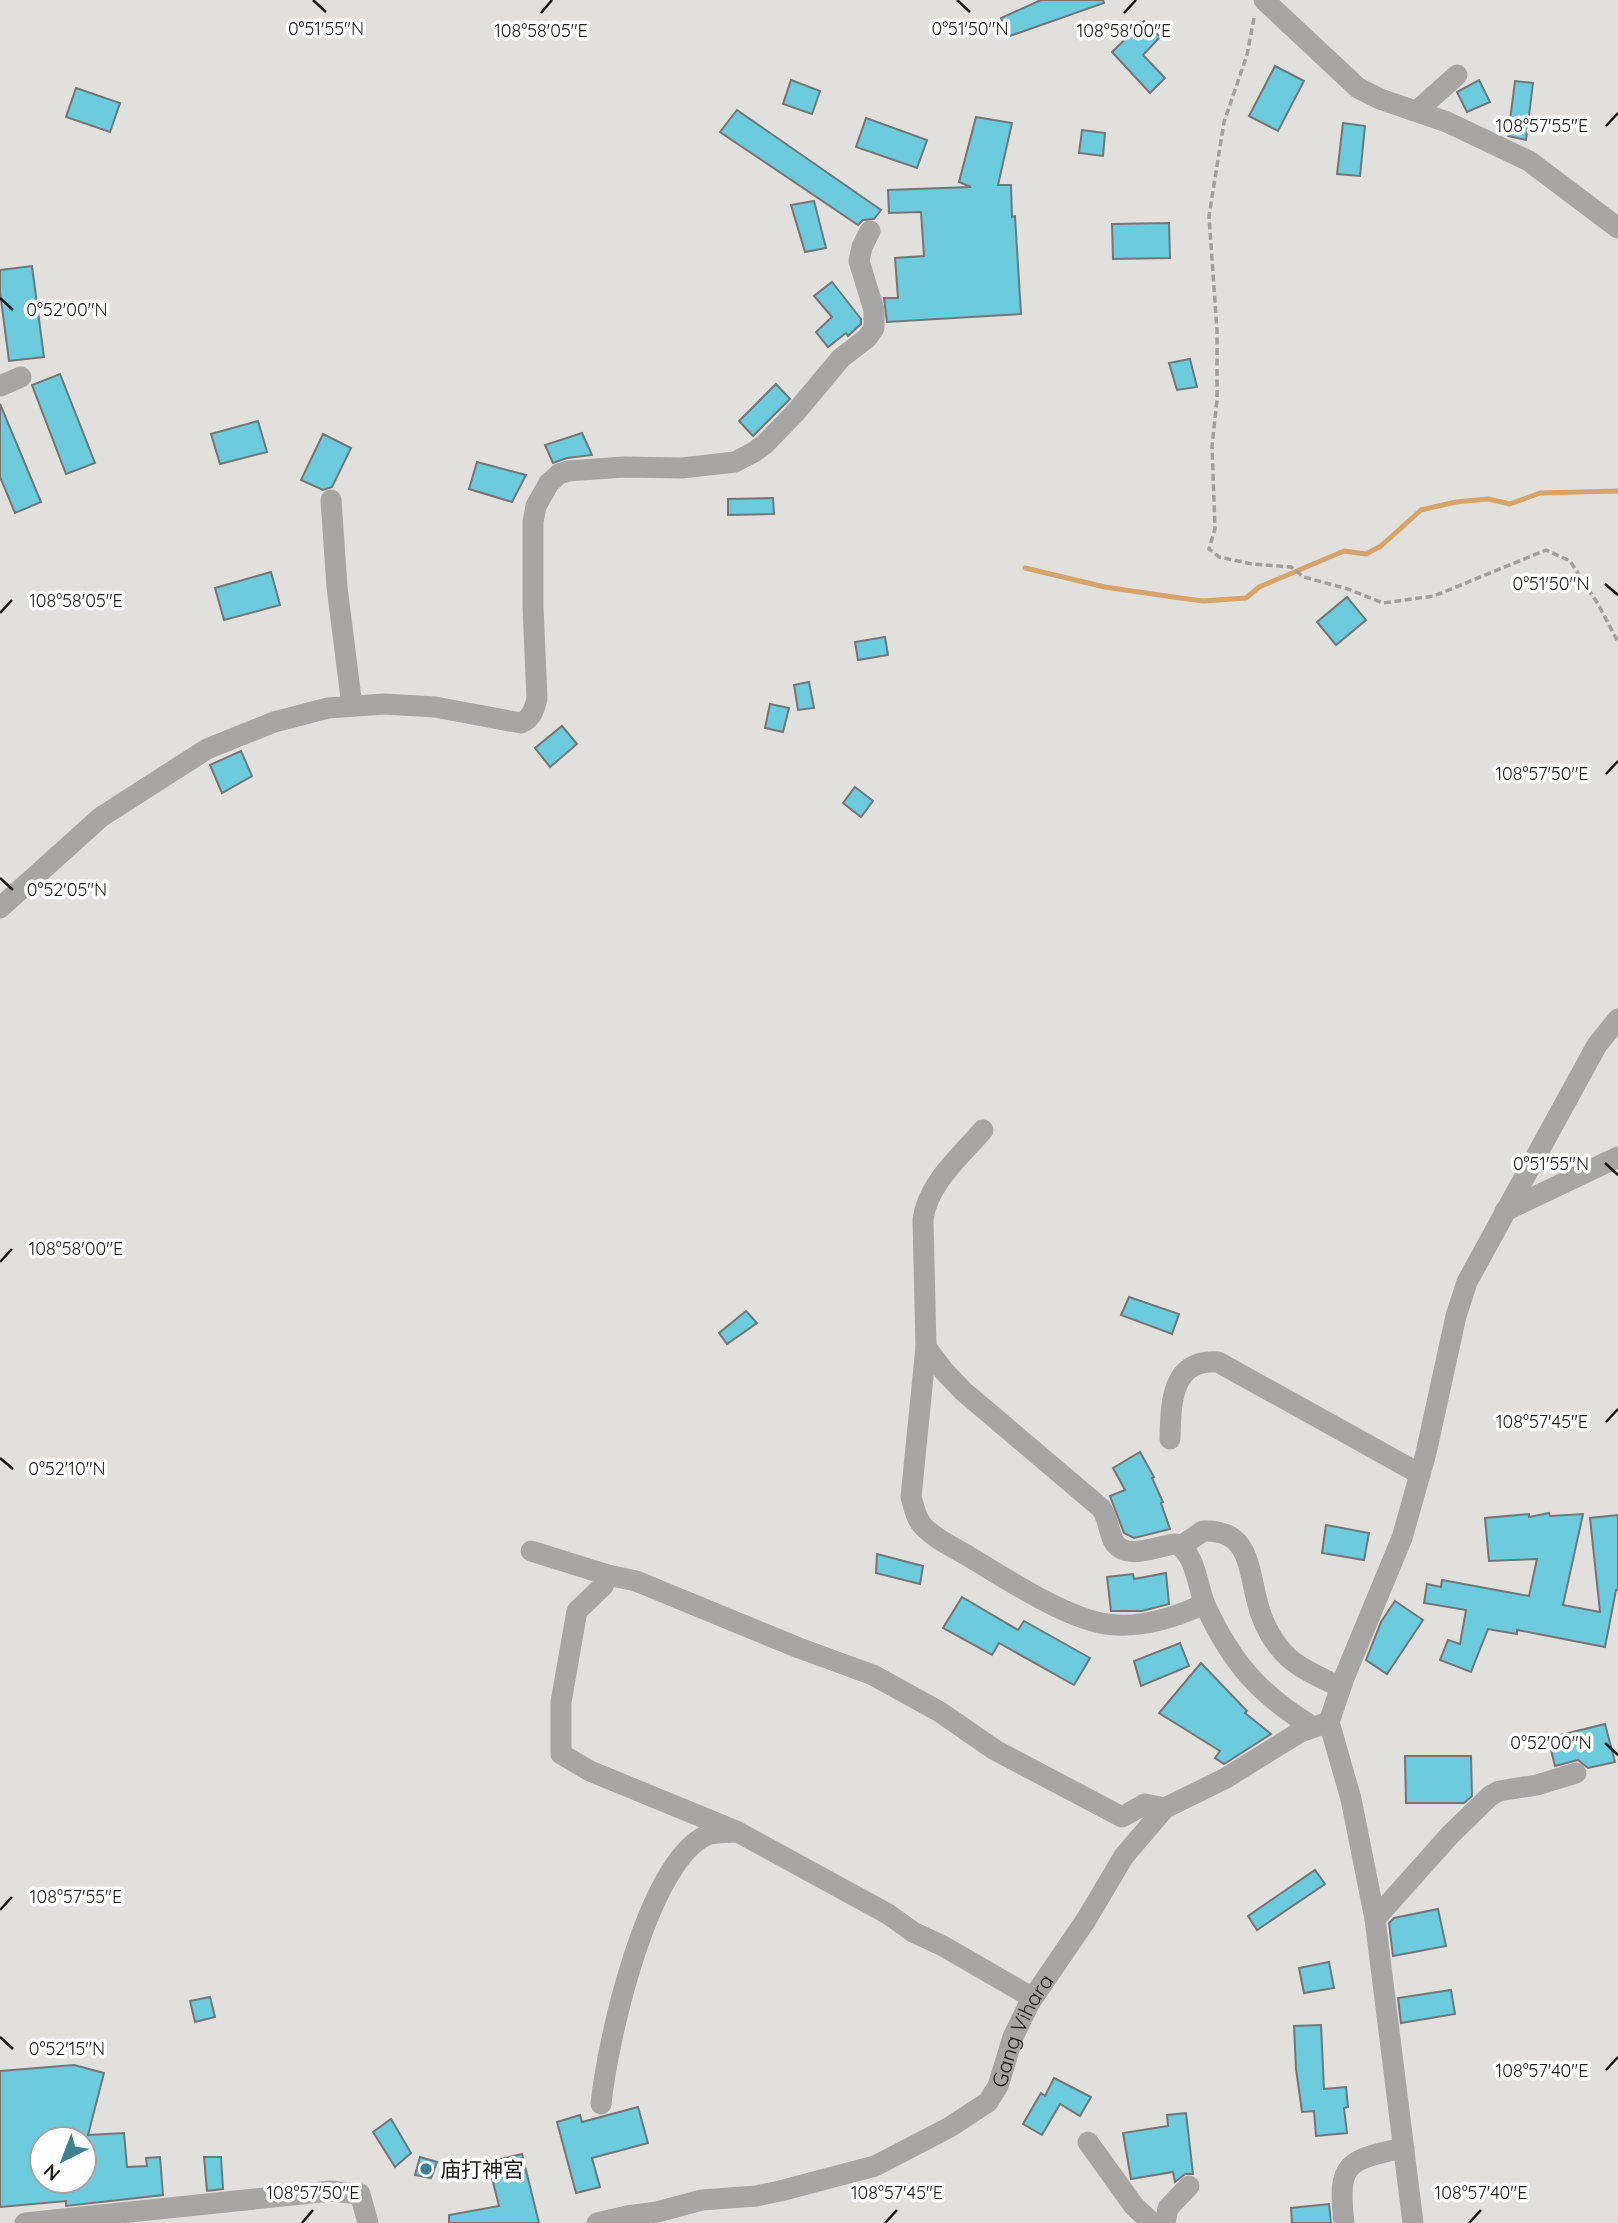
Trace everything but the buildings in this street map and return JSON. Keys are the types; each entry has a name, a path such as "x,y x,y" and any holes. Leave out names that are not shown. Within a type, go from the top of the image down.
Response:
{"street":[{"path":"1259,7 1367,94 1418,110 1529,161 1618,228"},
{"path":"1418,110 1457,75"},
{"path":"0,908 93,823 186,760 233,737 274,722 328,708 415,705 510,722 528,720 537,699 533,522 536,506 545,489 559,474 568,471 624,467 700,467 734,462 760,448 795,414 841,358 872,332 874,310 859,261 870,231"},
{"path":"0,386 21,377"},
{"path":"331,500 337,587 352,706"},
{"path":"1321,1725 1340,1687 1402,1538 1420,1474 1456,1316 1467,1282 1597,1045 1618,1019"},
{"path":"983,1130 938,1184 926,1203 923,1220 926,1347 911,1497 915,1513 922,1526 938,1538 1004,1578 1085,1619 1107,1624 1145,1623 1179,1616 1204,1604"},
{"path":"1505,1211 1618,1157"},
{"path":"926,1347 963,1391 1101,1508 1108,1519 1113,1539 1122,1549 1130,1552 1166,1545 1181,1546 1203,1531 1227,1534 1238,1542 1250,1566 1261,1613 1279,1648 1308,1672 1340,1687"},
{"path":"1170,1439 1172,1395 1176,1385 1190,1368 1200,1362 1218,1362 1420,1474"},
{"path":"1181,1546 1188,1554 1204,1604 1224,1642 1259,1688 1285,1710 1321,1725 1351,1800 1376,1919 1413,2223"},
{"path":"531,1551 636,1581 873,1675 940,1712 995,1750 1122,1817 1145,1804 1165,1808"},
{"path":"608,1575 603,1586 577,1611 561,1702 561,1754 590,1770 736,1831 888,1914 913,1932 1026,1994 1030,2002"},
{"name":"Gang Vihara","path":"597,2223 702,2200 757,2196 875,2166 950,2127 988,2102 998,2086 1013,2037 1030,2002 1087,1920 1124,1856 1165,1808 1226,1778 1300,1732 1321,1725"},
{"path":"1376,1919 1450,1835 1490,1796 1499,1791 1537,1785 1576,1773"},
{"path":"601,2104 615,2018 639,1941 654,1905 688,1850 709,1834 736,1831"},
{"path":"1088,2142 1134,2206 1152,2223"},
{"path":"1344,2223 1341,2191 1347,2170 1359,2159 1404,2148"},
{"path":"1165,2223 1168,2208 1189,2186"},
{"path":"25,2223 223,2213 331,2191 354,2192 363,2197 368,2223"}],"path":[{"path":"1259,7 1247,55 1224,122 1209,215 1217,331 1217,400 1212,446 1215,529 1209,549 1219,557 1230,560 1291,567 1304,577 1348,589 1383,603 1433,596 1546,550 1570,561 1598,604 1618,642"}],"waterway":[{"path":"1025,568 1105,587 1173,597 1203,601 1246,598 1259,587 1344,551 1366,554 1381,546 1421,510 1456,502 1488,499 1510,504 1540,493 1618,491"}],"place":[{"name":"庙打神宮","path":"426,2169"}]}
